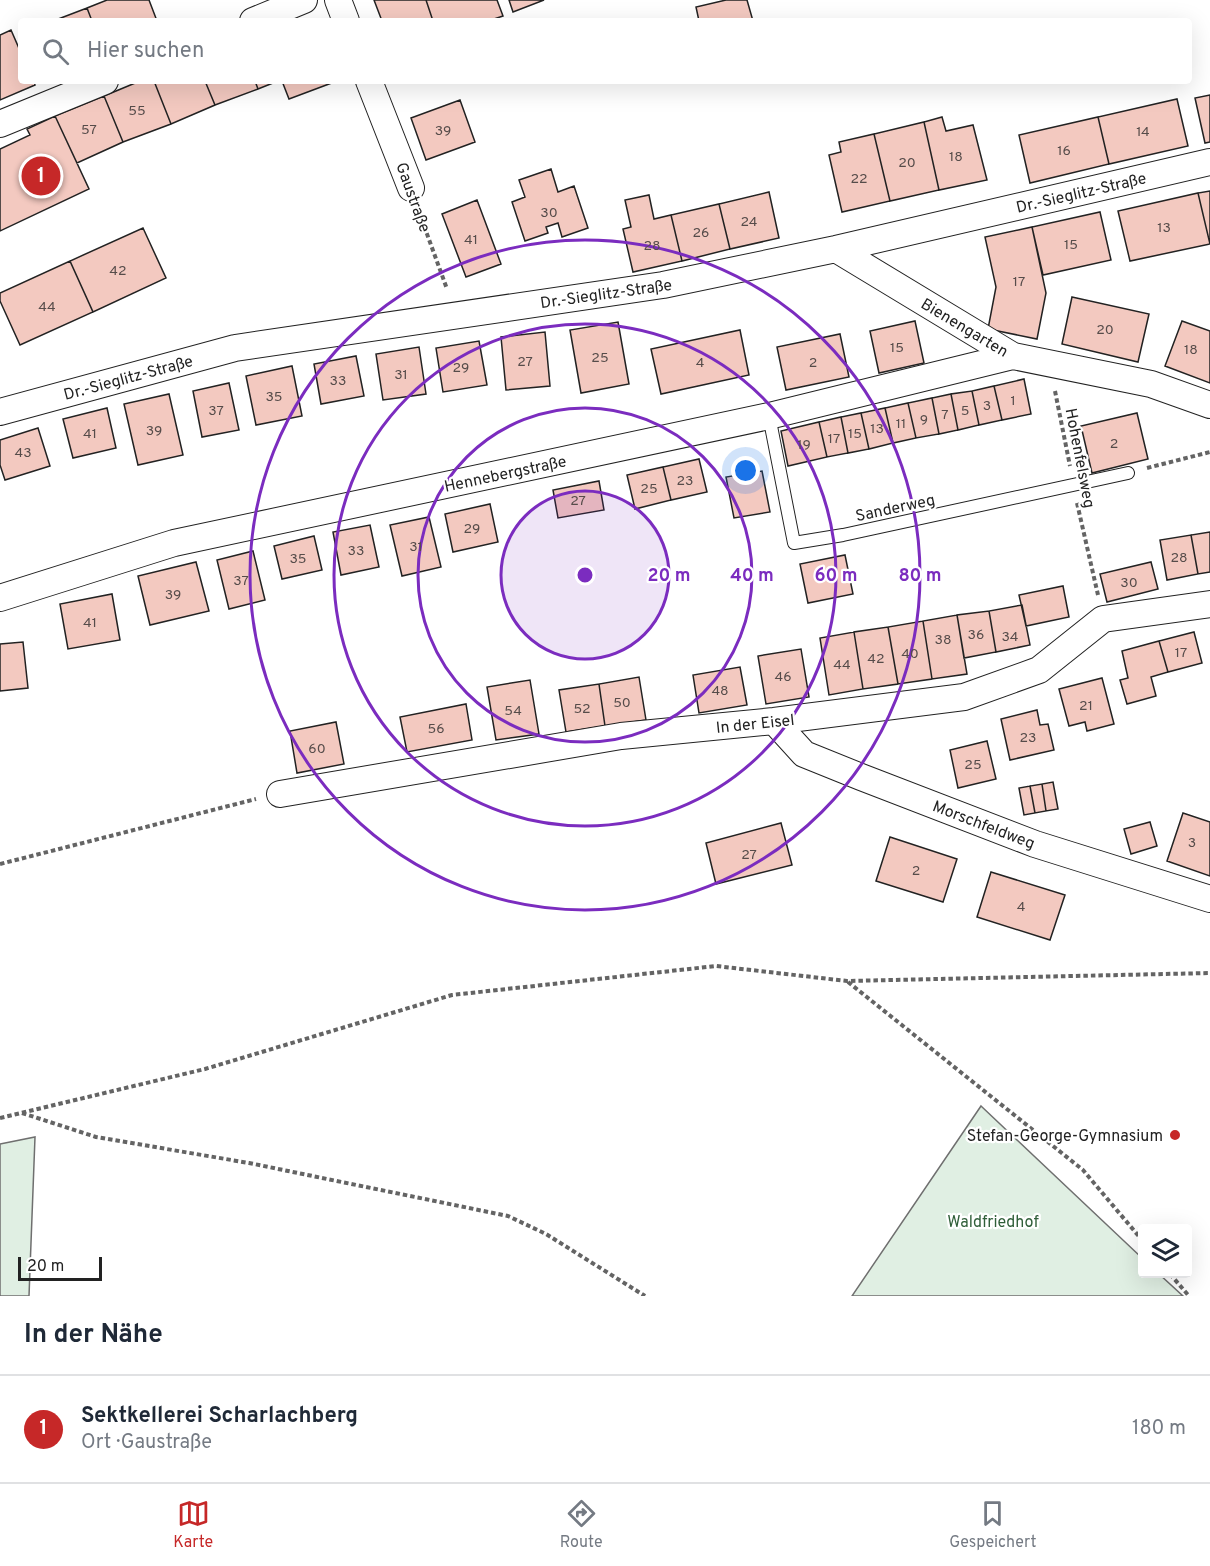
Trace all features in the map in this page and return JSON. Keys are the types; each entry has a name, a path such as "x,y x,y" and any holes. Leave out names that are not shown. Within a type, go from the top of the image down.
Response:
{"street":[{"path":"259,18 304,0"},
{"path":"338,0 345,18"},
{"path":"0,124 98,84"},
{"name":"Gaustraße","path":"370,84 411,188"},
{"name":"Dr.-Sieglitz-Straße","path":"0,412 236,348 663,285 836,249 1210,162"},
{"name":"Bienengarten","path":"836,249 1013,356 1049,361 1151,384 1210,405"},
{"name":"Hennebergstraße","path":"0,598 174,543 769,416 1013,356"},
{"path":"1103,618 1210,604"},
{"name":"In der Eisel","path":"280,794 621,736 774,721 964,697 1039,670 1103,618"},
{"name":"Morschfeldweg","path":"774,721 804,754 1035,844 1210,898"}],"lane":[{"name":"Sanderweg","path":"769,416 794,543 1074,487 1128,473"}],"path":[{"name":"Gaustraße","path":"411,188 456,314"},
{"name":"Hohenfelsweg","path":"1049,361 1103,618"},
{"path":"1128,473 1210,452"},
{"path":"0,864 280,794"},
{"path":"0,1118 205,1069 452,995 716,966 847,981 1210,973"},
{"path":"847,981 1083,1170 1138,1234"},
{"path":"20,1112 96,1137 249,1163 508,1216 546,1234 645,1296"},
{"path":"1173,1278 1189,1296"}],"green space":[{"name":"Waldfriedhof","path":"981,1106 1138,1254 1138,1278 1163,1278 1183,1296 852,1296"},
{"path":"35,1137 29,1296 0,1296 0,1144"}],"building":[{"path":"107,0 149,0 156,18 91,18 87,8"},
{"path":"374,0 426,0 432,18 381,18"},
{"path":"426,0 497,0 503,16 497,18 432,18"},
{"path":"509,0 544,0 513,12"},
{"path":"726,0 747,0 752,18 698,18 696,7"},
{"path":"87,8 91,18 61,18"},
{"path":"11,30 18,46 18,84 35,85 0,100 0,35"},
{"path":"133,84 155,84 171,124 123,142 104,96"},
{"path":"155,84 206,84 215,105 171,124"},
{"path":"206,84 256,84 258,89 215,105"},
{"path":"256,84 270,84 258,89"},
{"path":"283,84 329,84 289,99"},
{"path":"1210,95 1210,142 1205,143 1195,98"},
{"path":"104,96 123,142 77,163 55,116"},
{"path":"1177,99 1188,146 1109,164 1098,117"},
{"path":"460,100 475,142 426,160 411,118"},
{"path":"55,116 89,189 0,231 0,149 30,135 27,129"},
{"path":"942,117 946,131 973,125 987,180 939,190 924,122"},
{"path":"1098,117 1109,164 1030,183 1019,135"},
{"path":"924,122 939,190 890,201 874,134"},
{"path":"874,134 890,201 842,212 829,155 841,152 839,142"},
{"path":"551,169 558,192 574,186 588,228 562,237 558,223 546,227 548,233 525,241 512,202 525,197 519,180"},
{"path":"1210,191 1210,244 1198,193"},
{"path":"769,192 779,238 730,249 719,204"},
{"path":"1198,193 1210,244 1130,261 1118,211"},
{"path":"649,195 654,219 671,215 682,261 633,272 623,229 631,227 625,200"},
{"path":"477,200 501,264 466,277 442,214"},
{"path":"719,204 730,249 682,261 671,215"},
{"path":"1100,212 1111,260 1043,275 1032,227"},
{"path":"1032,227 1046,293 1037,339 988,329 996,287 985,237"},
{"path":"143,228 166,278 93,312 70,261"},
{"path":"70,261 93,312 20,345 0,301 0,293"},
{"path":"1072,297 1149,314 1138,362 1062,344"},
{"path":"915,321 924,363 879,373 870,331"},
{"path":"1182,321 1210,331 1210,383 1165,366"},
{"path":"618,322 629,384 581,393 570,330"},
{"path":"740,330 749,375 661,394 651,349"},
{"path":"545,332 550,386 506,390 501,337"},
{"path":"840,334 849,377 786,390 777,347"},
{"path":"479,341 487,385 443,392 436,348"},
{"path":"419,347 426,394 383,400 376,354"},
{"path":"356,356 364,396 321,404 314,364"},
{"path":"292,366 302,416 256,425 246,376"},
{"path":"1024,379 1031,414 1002,420 994,386"},
{"path":"229,383 239,430 202,437 193,391"},
{"path":"994,386 1002,420 979,425 972,391"},
{"path":"972,391 979,425 958,430 951,394"},
{"path":"169,394 183,455 138,465 124,404"},
{"path":"951,394 958,430 939,434 932,398"},
{"path":"932,398 939,434 916,438 908,403"},
{"path":"908,403 916,438 893,443 885,408"},
{"path":"107,408 116,448 73,458 63,419"},
{"path":"885,408 893,443 869,449 861,413"},
{"path":"861,413 869,449 848,453 841,417"},
{"path":"1137,413 1148,459 1092,473 1081,426"},
{"path":"841,417 848,453 827,457 819,422"},
{"path":"819,422 827,457 788,466 781,431"},
{"path":"38,428 50,466 5,480 0,465 0,440"},
{"path":"699,459 707,492 671,500 663,467"},
{"path":"663,467 671,500 635,509 627,475"},
{"path":"762,471 770,512 734,518 726,477"},
{"path":"599,481 604,510 558,518 553,490"},
{"path":"490,504 498,542 453,552 445,514"},
{"path":"429,517 441,567 402,576 390,525"},
{"path":"370,525 379,567 341,575 333,532"},
{"path":"1210,532 1210,572 1198,574 1191,535"},
{"path":"1191,535 1198,574 1167,580 1160,540"},
{"path":"314,536 322,570 282,579 274,546"},
{"path":"253,551 265,600 229,609 217,560"},
{"path":"845,555 853,594 808,603 800,564"},
{"path":"196,562 209,611 150,625 138,576"},
{"path":"1151,562 1158,589 1107,602 1100,574"},
{"path":"1063,586 1069,617 1026,626 1019,595"},
{"path":"112,594 120,640 68,649 60,604"},
{"path":"1022,605 1030,645 996,652 989,611"},
{"path":"989,611 996,652 964,658 957,615"},
{"path":"957,615 967,674 932,679 923,621"},
{"path":"923,621 932,679 898,684 888,627"},
{"path":"888,627 898,684 863,689 854,632"},
{"path":"854,632 863,689 829,695 820,638"},
{"path":"1194,632 1202,663 1168,672 1159,641"},
{"path":"1159,641 1168,672 1151,677 1156,696 1127,704 1120,680 1128,678 1122,651"},
{"path":"23,642 28,688 0,691 0,644"},
{"path":"801,649 809,697 766,704 758,656"},
{"path":"740,667 747,705 699,713 693,675"},
{"path":"639,677 646,720 605,726 599,684"},
{"path":"1102,678 1114,724 1087,731 1085,722 1069,726 1059,689"},
{"path":"530,680 539,734 496,740 487,687"},
{"path":"599,684 605,726 566,732 559,690"},
{"path":"466,704 472,740 407,752 400,717"},
{"path":"1037,710 1040,725 1048,724 1054,750 1010,760 1001,719"},
{"path":"336,722 344,764 297,773 290,731"},
{"path":"987,741 996,779 958,788 950,750"},
{"path":"1053,782 1058,809 1046,811 1042,784"},
{"path":"1042,784 1046,811 1035,813 1030,786"},
{"path":"1030,786 1035,813 1024,815 1019,788"},
{"path":"1183,813 1210,822 1210,876 1167,861"},
{"path":"1150,822 1157,846 1131,854 1124,829"},
{"path":"781,823 792,865 716,884 706,843"},
{"path":"890,837 957,859 943,902 876,881"},
{"path":"991,872 1065,895 1050,940 977,917"}],"place":[{"name":"Sektkellerei Scharlachberg","path":"41,176"},
{"name":"Stefan-George-Gymnasium","path":"1175,1135"}]}
